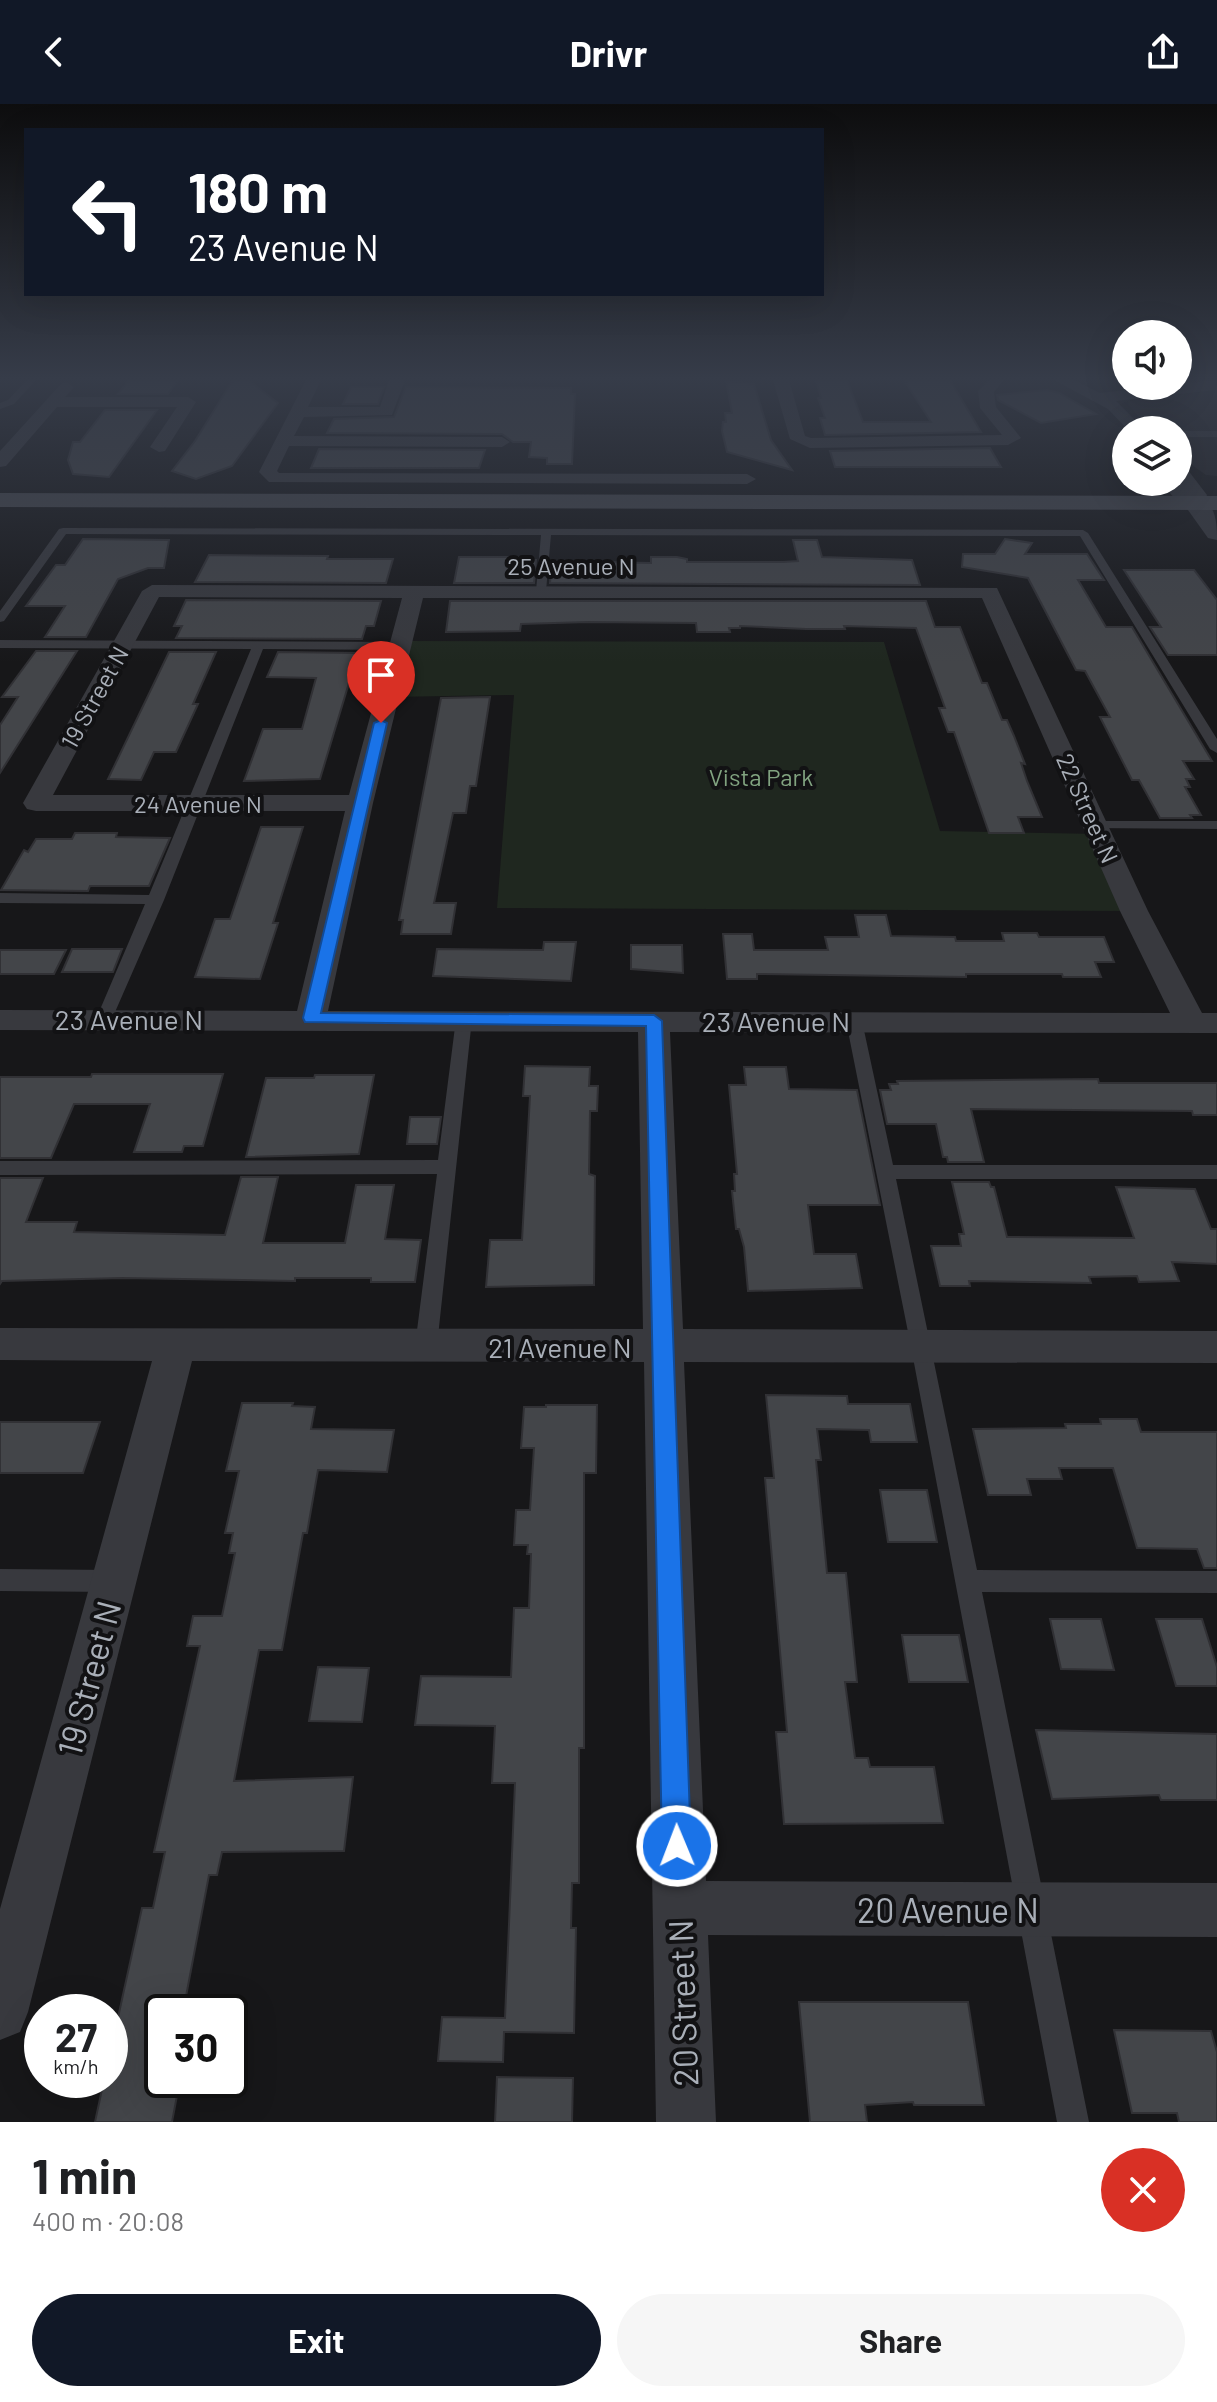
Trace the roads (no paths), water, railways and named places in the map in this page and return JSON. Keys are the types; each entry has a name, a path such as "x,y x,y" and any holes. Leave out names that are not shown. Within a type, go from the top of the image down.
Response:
{"main road":[{"path":"1192,480 1217,490"},
{"path":"1108,502 1140,496"},
{"path":"0,500 1108,502 1211,514"},
{"path":"570,501 784,517 1211,514"}],"street":[{"path":"271,474 275,478 747,479"},
{"path":"1183,496 1211,514"},
{"name":"25 Avenue N","path":"152,591 990,592"},
{"name":"19 Street N","path":"36,803 152,591"},
{"path":"311,1018 360,803 414,591"},
{"name":"22 Street N","path":"990,592 1095,825 1204,1022"},
{"name":"24 Avenue N","path":"36,803 360,803"},
{"name":"23 Avenue N","path":"0,1020 311,1018 1204,1022"},
{"name":"20 Street N","path":"654,1021 686,2122"},
{"name":"21 Avenue N","path":"0,1344 1217,1347"},
{"name":"19 Street N","path":"0,2012 176,1345"},
{"name":"20 Avenue N","path":"678,1908 1217,1910"}],"lane":[{"path":"0,619 63,531 1083,533 1217,749"},
{"path":"541,591 546,532"},
{"path":"0,644 401,646"},
{"path":"104,1019 156,900 258,646"},
{"path":"1095,825 1217,825"},
{"path":"0,898 156,900"},
{"path":"426,1346 464,1019"},
{"path":"854,1021 922,1347 1073,2122"},
{"path":"0,1168 447,1167"},
{"path":"886,1172 1217,1172"},
{"path":"0,1580 114,1581"},
{"path":"968,1581 1217,1582"}],"park label":[{"name":"Vista Park","path":"761,776"}]}
